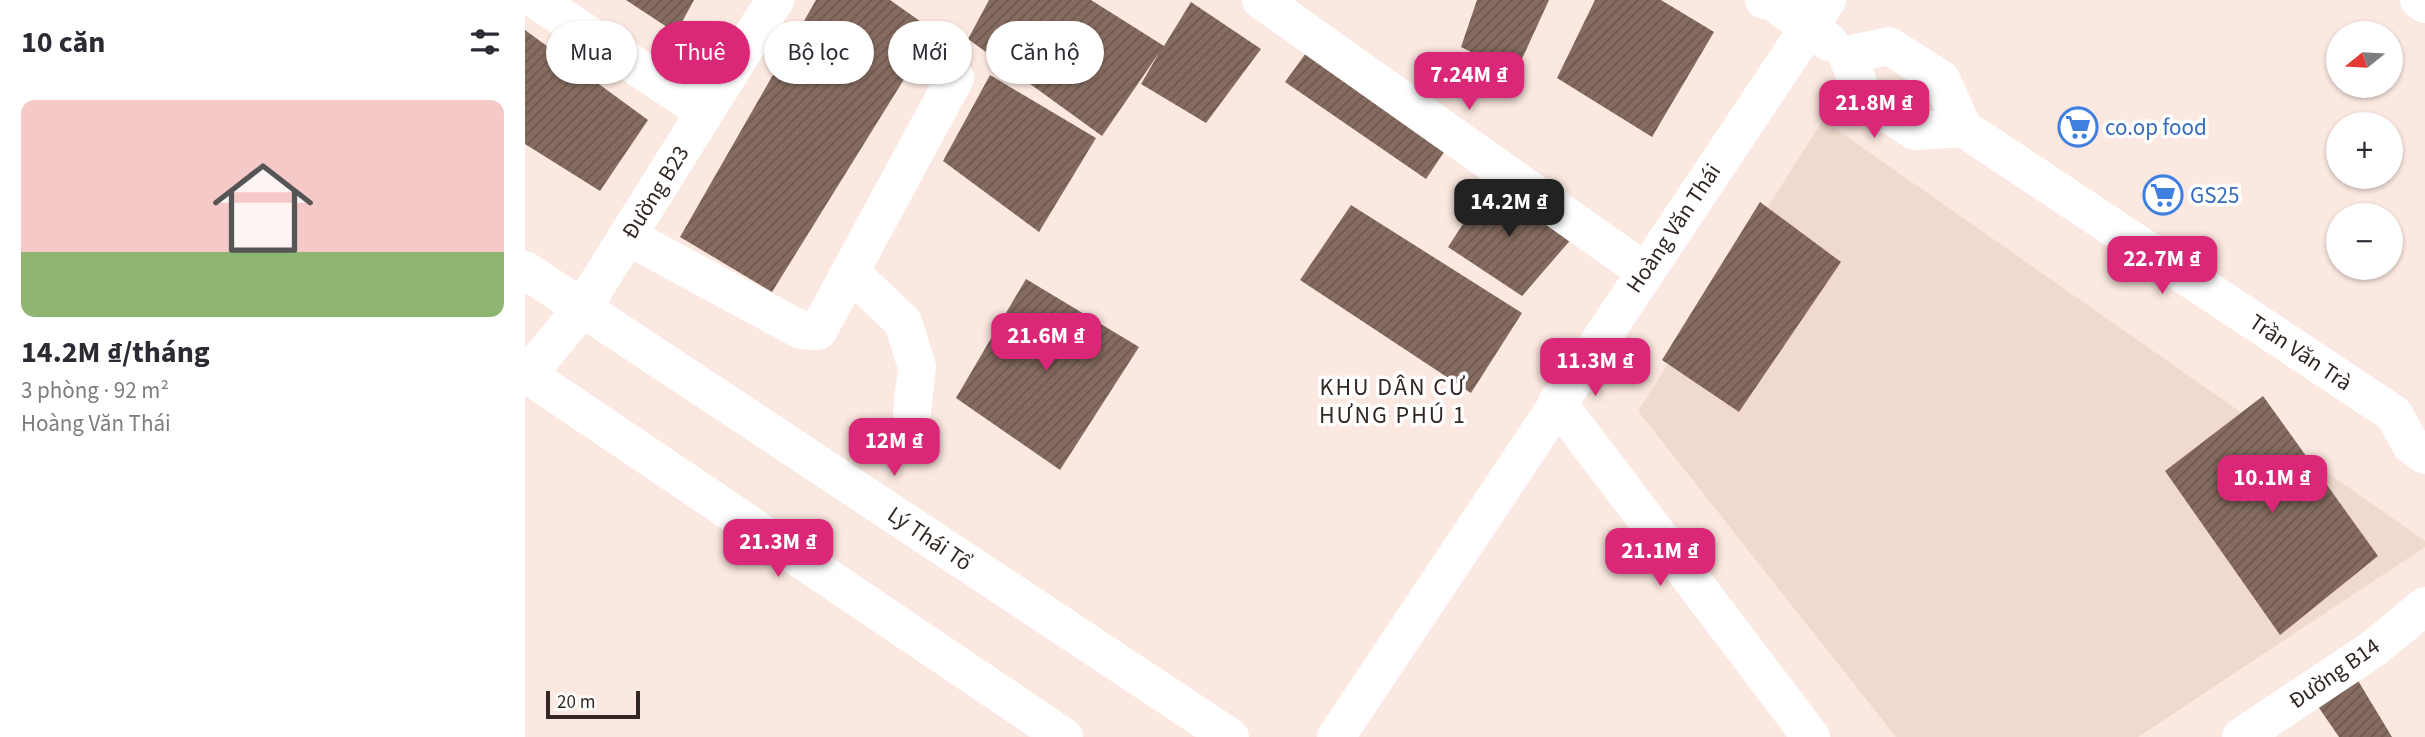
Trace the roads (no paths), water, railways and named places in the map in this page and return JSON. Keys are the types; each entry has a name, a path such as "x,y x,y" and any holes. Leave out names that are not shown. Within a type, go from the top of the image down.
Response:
{"street":[{"path":"536,0 705,113"},
{"name":"Đường B23","path":"526,375 583,307 775,0"},
{"path":"1261,0 1644,271"},
{"path":"1769,0 1818,14 1847,55 1864,98 1915,131 1963,128 1941,79 1889,46 1847,55"},
{"path":"2419,0 2425,4"},
{"name":"Hoàng Văn Thái","path":"1336,737 1644,271 1818,14"},
{"path":"627,236 810,332 823,326 952,84"},
{"name":"Trần Văn Trà","path":"1963,128 2409,413 2411,445 2425,455"},
{"name":"Lý Thái Tổ","path":"525,270 1230,737"},
{"path":"851,273 903,323 917,367 912,412"},
{"path":"526,375 1064,737"},
{"path":"1557,402 1811,737"},
{"name":"Đường B14","path":"2241,737 2373,649 2425,606"}],"place":[{"name":"co.op food","path":"2078,127"},
{"name":"GS25","path":"2163,195"}],"district":[{"name":"KHU DÂN CƯ HƯNG PHÚ 1","path":"1393,401"}]}
